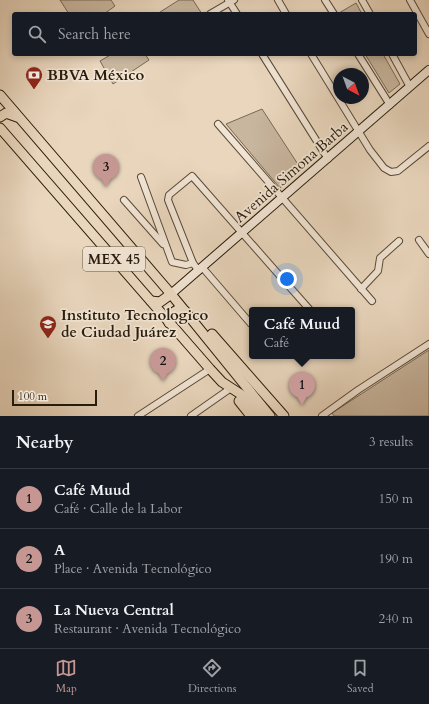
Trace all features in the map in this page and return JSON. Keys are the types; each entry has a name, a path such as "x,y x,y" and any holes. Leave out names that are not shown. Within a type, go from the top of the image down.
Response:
{"main road":[{"name":"Avenida Simona Barba","path":"171,294 429,70"},
{"name":"MEX 45","path":"0,95 185,310 260,416"},
{"path":"0,117 9,113 20,119"},
{"name":"MEX 45","path":"0,128 210,369 231,388 245,393 270,416"},
{"path":"151,301 160,302 171,294 187,306 284,416"},
{"path":"169,323 172,312 177,310 185,310"},
{"path":"231,388 251,416"}],"street":[{"path":"278,0 285,12"},
{"path":"325,0 333,12"},
{"path":"362,0 369,12"},
{"path":"410,0 417,12"},
{"path":"213,12 231,1 236,12"},
{"path":"417,13 429,34"},
{"path":"263,56 328,159"},
{"path":"312,56 359,132 379,163 384,168 391,172 401,169 429,146"},
{"path":"359,56 390,105"},
{"path":"393,56 410,87"},
{"path":"218,124 372,301"},
{"path":"249,322 193,263 168,200 169,195 192,176 307,307"},
{"path":"141,177 166,247 174,264 186,265 193,263"},
{"path":"124,200 166,247"},
{"path":"419,240 429,254"},
{"path":"361,289 378,271 380,258 399,241"},
{"path":"322,416 358,390 429,344"},
{"path":"138,416 210,369"},
{"path":"191,416 199,414 231,388"}],"shaded area":[{"path":"60,0 111,0 115,6 107,12 68,12"},
{"path":"179,0 193,0 201,12 160,12"},
{"path":"356,3 361,12 341,12"},
{"path":"109,56 146,56 149,60 113,84 100,61"},
{"path":"366,56 384,56 400,84 389,93"},
{"path":"262,109 301,169 280,188 226,124"},
{"path":"429,350 429,416 334,416 332,413"}],"place":[{"name":"BBVA México","path":"34,90"},
{"name":"La Nueva Central","path":"106,187"},
{"name":"Instituto Tecnologico de Ciudad Juárez","path":"48,339"},
{"name":"A","path":"163,381"},
{"name":"Café Muud","path":"302,405"}]}
